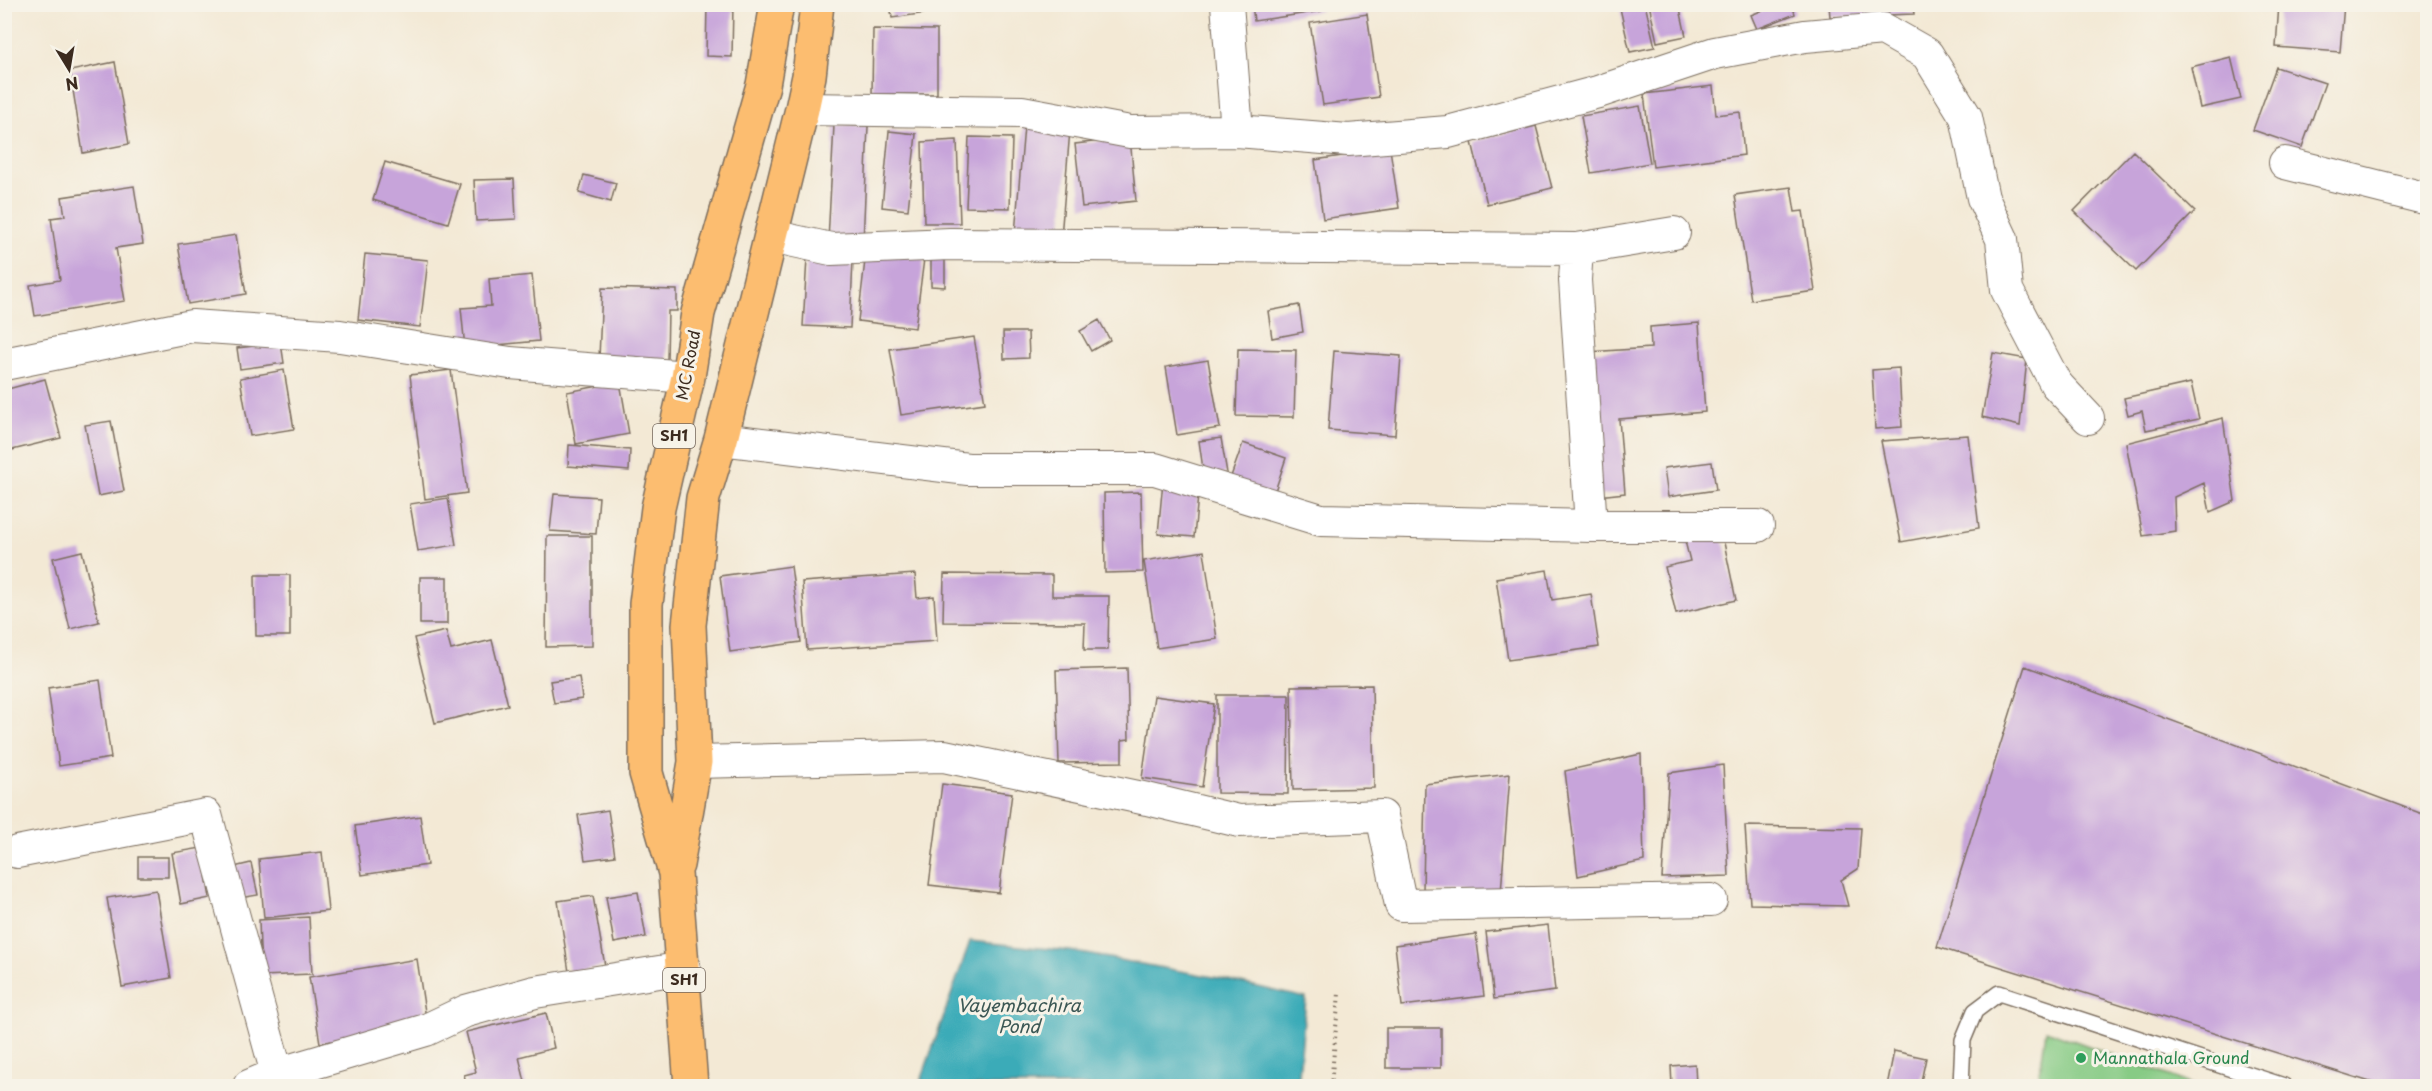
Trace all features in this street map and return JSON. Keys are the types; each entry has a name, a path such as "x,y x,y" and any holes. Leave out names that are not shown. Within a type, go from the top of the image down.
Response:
{"main road":[{"name":"MC Road","path":"692,1086 675,873 646,773 646,604 658,508 688,376 698,313 763,85 777,4"},
{"name":"MC Road","path":"675,873 695,762 689,624 703,498 721,439 802,108 809,76 817,4"}],"street":[{"path":"1227,4 1237,131"},
{"path":"802,108 1022,112 1130,132 1237,131 1348,140 1448,132 1598,92 1715,53 1805,36 1883,29 1927,54 1966,117 1983,198 2002,239 2007,290 2056,384 2088,418"},
{"path":"2285,163 2427,199"},
{"path":"771,236 831,249 950,244 1577,249 1674,233"},
{"path":"1577,249 1575,280 1591,526"},
{"path":"4,364 192,326 340,336 510,363 688,376"},
{"path":"721,439 969,469 1155,469 1321,520 1591,526 1758,526"},
{"path":"695,762 944,756 1239,821 1382,816 1401,905 1711,900"},
{"path":"17,852 206,815 263,1080 426,1030 466,1011 535,992 684,968"}],"lane":[{"path":"1961,1086 1963,1040 1975,1011 1999,993 2284,1086"}],"path":[{"path":"1331,1086 1339,993"}],"green space":[{"name":"Mannathala Ground","path":"2046,1030 2196,1086 2038,1086"}],"water":[{"name":"Vayembachira Pond","path":"970,941 1070,951 1219,978 1306,998 1298,1086 919,1086"}],"building":[{"path":"707,4 733,4 732,57 706,56"},
{"path":"890,4 968,4 968,7 892,18"},
{"path":"1252,4 1320,4 1321,11 1254,21"},
{"path":"1619,4 1645,4 1655,47 1630,52"},
{"path":"1649,4 1679,4 1686,36 1657,42"},
{"path":"1778,4 1792,4 1795,14 1757,29 1751,15"},
{"path":"2279,4 2344,4 2340,52 2276,47"},
{"path":"1829,5 1913,5 1914,14 1830,17"},
{"path":"1367,14 1379,97 1323,105 1310,23"},
{"path":"873,29 937,30 937,94 872,94"},
{"path":"2231,57 2241,99 2200,108 2191,67"},
{"path":"115,62 129,144 83,153 70,71"},
{"path":"2276,67 2325,83 2302,147 2253,130"},
{"path":"1713,86 1716,115 1740,112 1744,155 1653,167 1644,94"},
{"path":"1640,106 1650,163 1591,173 1581,116"},
{"path":"834,125 868,126 863,243 828,241"},
{"path":"1024,126 1070,130 1061,237 1015,234"},
{"path":"1536,126 1552,188 1487,204 1472,142"},
{"path":"889,131 916,134 908,210 882,207"},
{"path":"969,137 1012,138 1010,208 966,207"},
{"path":"1130,138 1136,201 1082,207 1075,144"},
{"path":"957,140 960,223 924,223 922,142"},
{"path":"1390,149 1399,208 1323,219 1315,160"},
{"path":"2133,151 2195,211 2136,271 2074,211"},
{"path":"385,162 460,184 448,223 373,200"},
{"path":"584,175 616,183 611,202 579,193"},
{"path":"514,179 516,219 476,221 474,180"},
{"path":"134,186 143,244 116,248 125,301 35,316 30,285 60,280 51,218 65,216 62,197"},
{"path":"1791,187 1795,212 1803,211 1815,291 1751,300 1735,195"},
{"path":"236,235 246,294 188,304 178,244"},
{"path":"866,252 924,259 915,328 858,321"},
{"path":"365,254 428,260 420,327 358,320"},
{"path":"931,255 945,255 945,287 931,286"},
{"path":"807,258 853,260 850,328 803,326"},
{"path":"532,275 539,341 465,348 461,308 491,306 489,279"},
{"path":"602,288 677,290 677,311 668,311 667,360 599,358"},
{"path":"1299,305 1303,332 1272,338 1268,311"},
{"path":"1099,320 1110,340 1091,351 1080,331"},
{"path":"1699,323 1705,412 1619,419 1625,493 1598,496 1588,352 1651,348 1650,327"},
{"path":"1003,332 1028,332 1029,358 1004,359"},
{"path":"974,337 985,403 901,415 890,349"},
{"path":"281,343 284,363 240,369 237,348"},
{"path":"1238,349 1296,350 1294,417 1236,416"},
{"path":"1334,351 1401,356 1395,435 1328,430"},
{"path":"1993,353 2027,359 2020,426 1982,417"},
{"path":"1208,360 1220,428 1177,435 1166,367"},
{"path":"1899,368 1902,427 1875,429 1872,370"},
{"path":"284,370 294,429 250,436 240,378"},
{"path":"451,370 467,493 425,499 410,375"},
{"path":"45,379 61,438 4,452 4,390"},
{"path":"620,382 629,434 576,444 567,392"},
{"path":"2191,383 2199,419 2146,430 2142,411 2128,415 2124,398"},
{"path":"2223,418 2235,501 2210,512 2204,483 2174,497 2175,531 2143,536 2126,443"},
{"path":"111,421 124,491 98,496 85,425"},
{"path":"1968,435 1979,528 1901,542 1881,441"},
{"path":"1221,438 1227,473 1204,476 1199,441"},
{"path":"1243,443 1286,458 1273,497 1229,482"},
{"path":"569,445 630,450 629,471 568,466"},
{"path":"1712,462 1716,490 1668,497 1664,468"},
{"path":"1163,481 1199,485 1194,537 1158,534"},
{"path":"1141,492 1143,572 1105,573 1104,493"},
{"path":"554,494 599,497 596,534 550,531"},
{"path":"448,498 456,545 418,551 410,504"},
{"path":"1722,533 1736,600 1676,614 1665,567 1690,561 1685,541"},
{"path":"547,536 592,536 592,646 546,647"},
{"path":"82,551 99,622 70,629 53,558"},
{"path":"1204,551 1217,639 1157,648 1144,561"},
{"path":"791,566 801,642 730,652 720,576"},
{"path":"1547,570 1552,600 1591,594 1599,647 1508,660 1496,578"},
{"path":"915,574 917,598 934,596 937,641 807,650 802,582"},
{"path":"944,574 1052,575 1052,596 1109,596 1108,650 1084,650 1085,623 943,622"},
{"path":"255,575 290,575 290,636 256,636"},
{"path":"420,577 447,577 447,624 420,624"},
{"path":"446,631 451,650 492,640 508,705 435,723 414,638"},
{"path":"2025,666 2428,816 2428,1086 2383,1086 1937,947"},
{"path":"1127,668 1129,739 1122,740 1122,762 1059,763 1056,670"},
{"path":"579,677 582,699 554,703 550,681"},
{"path":"100,680 111,758 59,766 48,688"},
{"path":"1372,685 1374,788 1293,790 1291,686"},
{"path":"1217,695 1289,695 1288,794 1217,793"},
{"path":"1154,696 1214,704 1202,787 1142,778"},
{"path":"1641,754 1644,861 1578,876 1565,771"},
{"path":"1723,765 1729,876 1662,878 1669,773"},
{"path":"1510,774 1501,893 1423,891 1425,784"},
{"path":"942,784 1012,793 999,893 929,885"},
{"path":"608,810 615,856 585,860 578,815"},
{"path":"420,816 427,865 362,875 355,826"},
{"path":"1745,826 1861,828 1858,869 1841,880 1848,906 1750,904"},
{"path":"201,848 210,898 181,904 172,853"},
{"path":"322,852 328,911 264,918 259,859"},
{"path":"138,857 168,857 168,877 138,877"},
{"path":"251,863 258,895 240,898 234,867"},
{"path":"156,890 171,978 122,987 107,898"},
{"path":"638,892 646,937 614,943 606,897"},
{"path":"593,896 605,966 569,972 558,901"},
{"path":"309,917 312,974 261,976 259,920"},
{"path":"1548,925 1555,991 1494,999 1486,932"},
{"path":"1476,934 1484,996 1402,1006 1395,945"},
{"path":"417,959 427,1025 320,1043 309,977"},
{"path":"546,1013 554,1048 519,1057 526,1086 467,1086 464,1075 476,1072 466,1032"},
{"path":"1386,1028 1441,1028 1441,1068 1386,1068"},
{"path":"1894,1051 1926,1058 1920,1086 1887,1086"},
{"path":"1695,1064 1696,1086 1672,1086 1671,1066"}],"place":[{"name":"Mannathala Ground","path":"2081,1058"}]}
